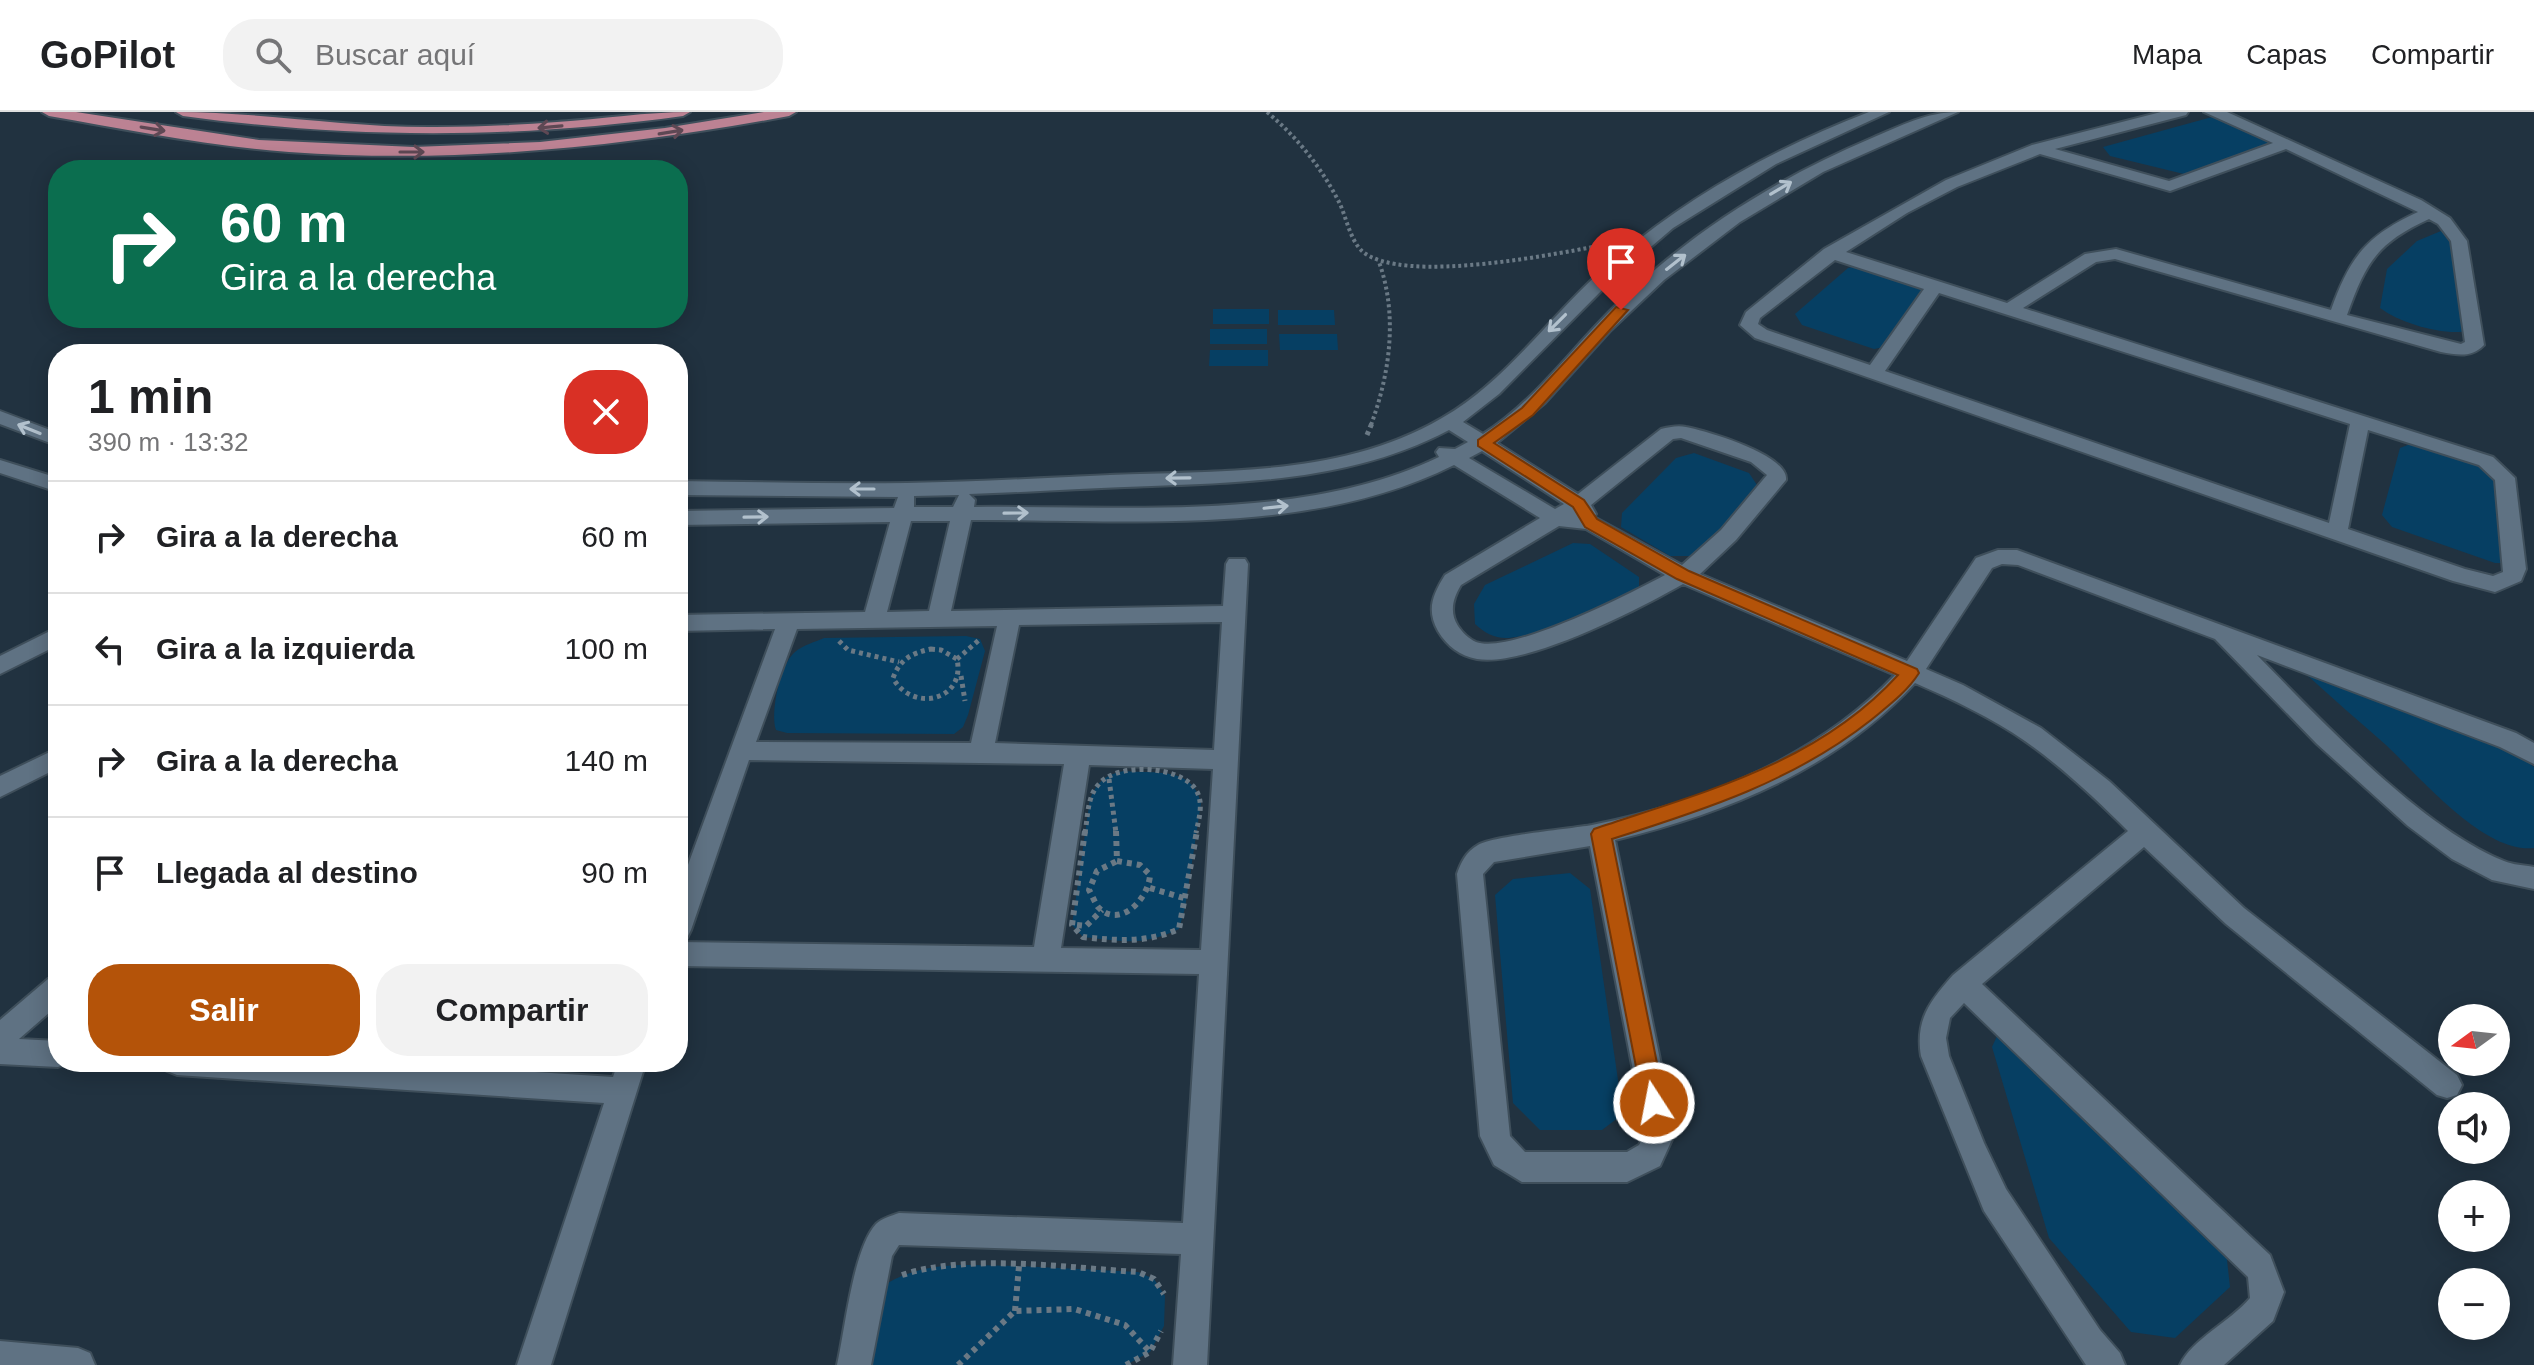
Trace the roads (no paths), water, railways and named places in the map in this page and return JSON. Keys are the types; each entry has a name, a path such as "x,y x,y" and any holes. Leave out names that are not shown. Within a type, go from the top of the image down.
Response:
{"main road":[{"path":"49,112 253,144 391,152 600,142 789,112"},
{"path":"183,112 294,127 435,132 534,129 683,112"}],"street":[{"path":"688,488 968,488 1252,476 1355,463 1423,437 1450,422 1502,382 1603,278 1652,236 1711,193 1771,161 1882,112"},
{"path":"688,518 1276,507 1343,498 1377,489 1456,458 1528,412 1642,291 1716,231 1768,196 1834,160 1951,112"},
{"path":"2099,112 2131,119"},
{"path":"1830,253 2486,461 2505,478 2515,569 2513,576 2506,581 2479,581 1761,334 1749,325 1752,316 1830,253 1910,203 1996,162 2037,148 2131,119 2181,112"},
{"path":"2008,310 2091,258 2108,253 2441,347 2463,350 2475,345 2459,241 2451,228 2430,212 2287,143 2211,112"},
{"path":"2037,148 2170,186 2287,143"},
{"path":"2338,316 2360,258 2390,231 2430,212"},
{"path":"1603,278 1642,291"},
{"path":"1875,372 1934,287"},
{"path":"0,417 48,436"},
{"path":"1450,422 1585,514 1683,575 1969,698 2033,734 2078,768 2235,916 2447,1085"},
{"path":"2337,532 2360,422"},
{"path":"1674,432 1692,434 1768,464 1777,474 1776,480 1720,544 1683,575 1616,610 1499,650 1478,651 1454,637 1444,621 1441,603 1453,580 1554,518 1585,514 1662,437 1674,432"},
{"path":"1423,437 1554,518"},
{"path":"0,466 48,482"},
{"path":"938,619 968,488"},
{"path":"874,620 909,490"},
{"path":"1601,834 1660,1133 1651,1157 1627,1167 1522,1167 1510,1161 1499,1149 1495,1136 1470,874 1473,864 1487,852 1601,834 1697,805 1781,770 1837,737 1868,714 1910,673 1984,563 2000,556 2022,558 2218,630 2508,740 2534,755"},
{"path":"1190,1365 1237,564"},
{"path":"688,623 1234,614"},
{"path":"981,752 1010,617"},
{"path":"688,901 789,621"},
{"path":"2218,630 2336,746 2434,832 2492,868 2513,877 2534,878"},
{"path":"0,666 48,640"},
{"path":"740,751 981,752 1226,760"},
{"path":"1046,958 1078,755"},
{"path":"0,787 48,762"},
{"path":"2108,1365 2088,1342 1995,1200 1940,1070 1932,1038 1940,1009 1963,984 2144,832"},
{"path":"688,954 1214,962"},
{"path":"1963,984 2259,1266 2267,1283 2267,1301 2258,1314 2197,1365"},
{"path":"0,1038 48,997"},
{"path":"0,1051 48,1053"},
{"path":"499,1072 627,1076 534,1365"},
{"path":"854,1365 877,1250 889,1232 899,1229 1197,1239"},
{"path":"0,1358 78,1365"}]}
